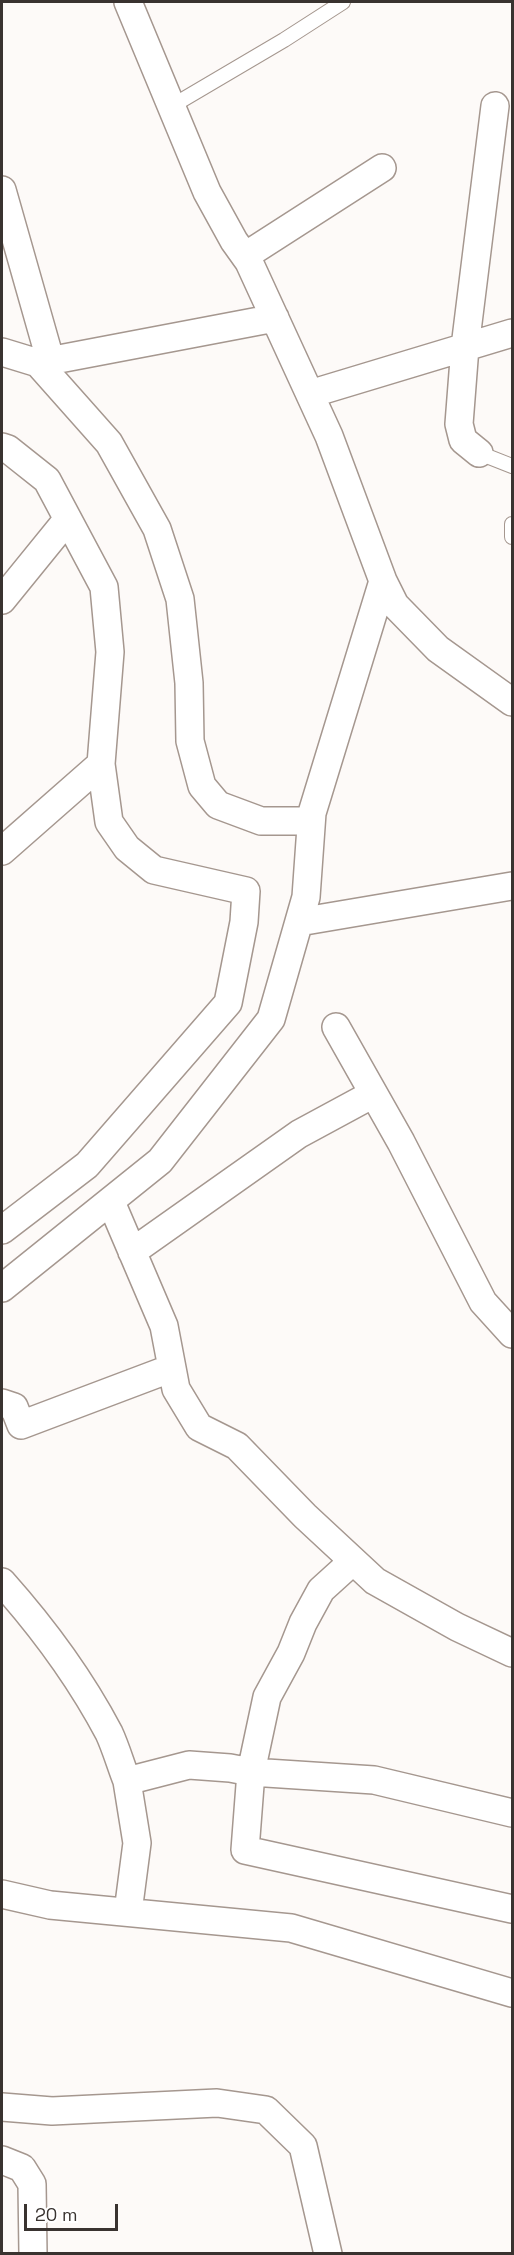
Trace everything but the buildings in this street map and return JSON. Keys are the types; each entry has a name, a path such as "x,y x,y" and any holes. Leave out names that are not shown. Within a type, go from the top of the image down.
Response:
{"street":[{"path":"128,2 207,192 234,241 245,256 329,436 383,581 395,605 438,650 513,702"},
{"path":"479,453 463,440 459,424 465,347 495,106"},
{"path":"245,256 382,168"},
{"path":"2,190 44,361 109,443 157,529 180,599 189,682 189,741 202,786 218,805 261,821 311,826"},
{"path":"2,352 44,361 275,318"},
{"path":"310,394 513,333"},
{"path":"2,447 8,449 47,480 104,587 110,652 101,764 109,822 127,848 154,870 246,891 244,922 228,1003 87,1165 2,1230"},
{"path":"2,600 67,520"},
{"path":"2,1288 160,1161 271,1019 303,909 312,813 383,581"},
{"path":"2,851 101,764"},
{"path":"303,909 513,886"},
{"path":"336,1027 401,1142 483,1302 513,1334"},
{"path":"132,1252 299,1134 374,1094"},
{"path":"87,1165 116,1197 132,1252 164,1326 176,1389 198,1427 237,1446 305,1516 375,1581 457,1628 512,1651"},
{"path":"2,1403 14,1407 21,1425 172,1368"},
{"path":"353,1561 321,1590 267,1697 250,1772 245,1850 513,1909"},
{"path":"2,1582 12,1606 57,1649 109,1735 127,1781 137,1844 128,1912"},
{"path":"127,1781 189,1765 230,1768 250,1772 374,1780 513,1813"},
{"path":"2,1894 50,1905 291,1928 513,1993"},
{"path":"2,2107 52,2111 218,2103 266,2110 303,2146 328,2253"},
{"path":"2,2160 22,2168 32,2184 33,2253"}],"lane":[{"path":"172,106 344,2"},
{"path":"479,453 513,466"},
{"path":"513,524 513,537"}]}
